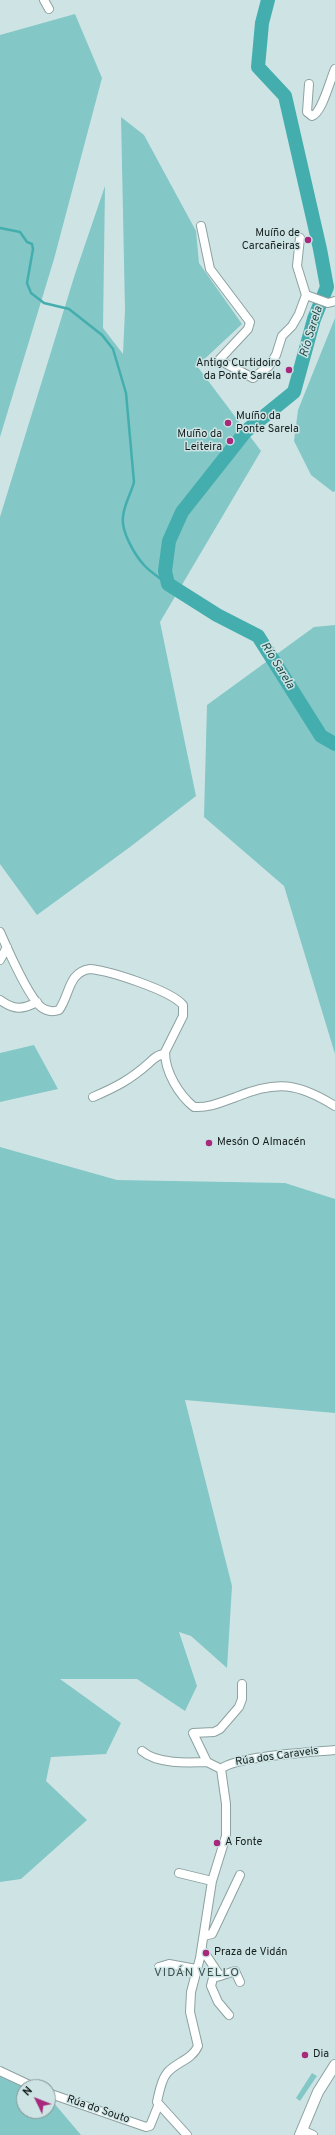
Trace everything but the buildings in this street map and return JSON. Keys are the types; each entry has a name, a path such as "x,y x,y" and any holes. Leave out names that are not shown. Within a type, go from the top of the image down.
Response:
{"main road":[{"path":"301,2133 318,2092 335,2065"}],"street":[{"path":"44,0 49,9"},
{"path":"309,84 306,106 307,112 312,116 316,114 323,102 335,69"},
{"path":"201,226 210,269 250,322 248,329 219,360 253,378 268,366 276,355 282,336 292,326 308,295 297,266 300,238"},
{"path":"308,295 331,302"},
{"path":"0,932 37,1002 43,1008 59,1010 75,976 84,970 90,969 136,982 172,995 183,1005 184,1011 165,1054 166,1064 181,1094 194,1107 209,1106 248,1092 275,1086 300,1088 316,1094 335,1106"},
{"path":"0,960 7,947"},
{"path":"0,1000 13,1008 20,1009 37,1002"},
{"path":"93,1097 132,1078 160,1054 165,1054"},
{"path":"207,1762 193,1733 214,1732 220,1729 239,1707 242,1699 242,1684"},
{"name":"Rúa dos Caraveis","path":"221,1770 231,1764 255,1759 335,1750"},
{"path":"142,1751 156,1758 173,1761 207,1762 221,1770 226,1804 226,1836 212,1881 202,1949 191,1992 190,2012 198,2046 193,2055 167,2073 157,2102 158,2106 187,2135"},
{"path":"179,1873 212,1881"},
{"path":"204,1936 212,1934 240,1875"},
{"path":"202,1949 220,1976"},
{"path":"159,1968 169,1964 196,1969"},
{"path":"229,2015 218,2002 211,1986 214,1978 235,1971 240,1982"},
{"path":"0,2071 17,2079"},
{"name":"Rúa do Souto","path":"56,2096 146,2127 150,2126 158,2106"},
{"path":"301,2133 313,2135"}],"shaded area":[{"path":"75,14 102,78 54,259 0,437 0,35"},
{"path":"121,117 144,135 196,231 199,263 242,324 197,366 261,451 160,622 196,796 130,847 37,915 0,864 0,517 75,274 105,186 103,328 123,354 125,310"},
{"path":"335,318 335,491 333,492 311,475 294,441 298,410"},
{"path":"335,625 335,1054 284,886 204,817 207,705 314,627"},
{"path":"34,1045 58,1089 0,1102 0,1053"},
{"path":"0,1147 117,1180 285,1183 335,1199 335,1413 185,1400 232,1586 227,1668 191,1636 179,1632 197,1686 185,1711 137,1679 60,1679 121,1723 106,1754 51,1757 46,1781 87,1820 21,1879 0,1882"},
{"path":"312,2073 317,2076 300,2101 296,2098"},
{"path":"0,2074 16,2081 16,2119 56,2119 56,2105 81,2135 0,2135"}],"waterway":[{"name":"Río Sarela","path":"268,0 262,23 258,67 285,96 320,249 327,287 314,319 294,392 246,431 182,512 169,541 165,571 168,584 217,615 258,636 321,736 335,744"},
{"path":"0,228 20,232 27,242 32,244 33,249 27,283 31,293 44,303 69,309 102,335 113,349 126,393 134,482 124,512 124,529 132,549 140,560 149,570 168,584"}],"place":[{"name":"Muíño de Carcañeiras","path":"308,240"},
{"name":"Antigo Curtidoiro da Ponte Sarela","path":"289,370"},
{"name":"Muíño da Ponte Sarela","path":"228,423"},
{"name":"Muíño da Leiteira","path":"230,441"},
{"name":"Mesón O Almacén","path":"209,1143"},
{"name":"A Fonte","path":"217,1843"},
{"name":"Praza de Vidán","path":"206,1953"},
{"name":"Dia","path":"305,2055"}],"district":[{"name":"VIDÁN VELLO","path":"197,1974"}]}
